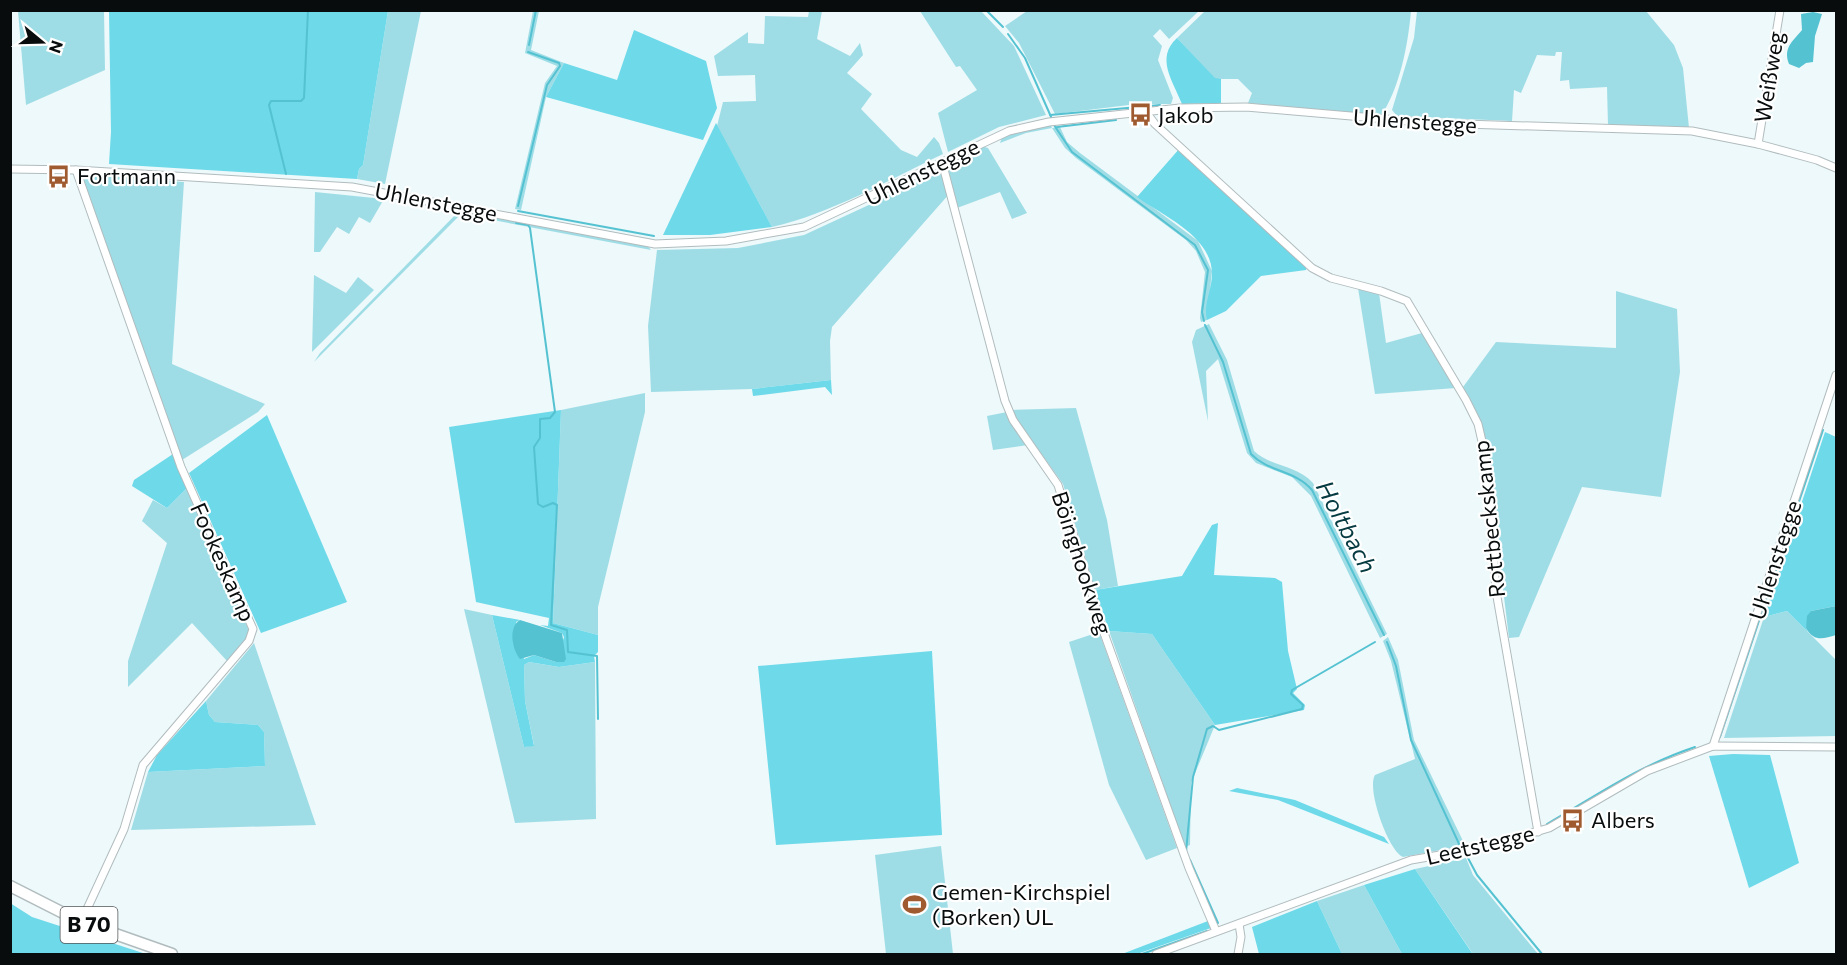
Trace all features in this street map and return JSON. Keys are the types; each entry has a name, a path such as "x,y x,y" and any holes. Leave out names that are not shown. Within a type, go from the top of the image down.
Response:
{"main road":[{"name":"B 70","path":"10,886 81,922 172,954"}],"street":[{"name":"Weißweg","path":"1758,144 1780,10"},
{"name":"Uhlenstegge","path":"10,169 76,170 352,187 655,244 726,241 804,227 1009,131 1049,122 1145,111 1246,107 1432,123 1692,131 1758,144 1817,160 1836,168"},
{"name":"Rottbeckskamp","path":"1145,111 1155,124 1312,268 1331,278 1381,291 1407,301 1466,400 1478,424 1486,455 1496,591 1538,832"},
{"name":"Böinghookweg","path":"942,162 1005,401 1012,420 1058,485 1104,633 1189,867 1216,931"},
{"name":"Fookeskamp","path":"76,170 181,467 253,629 249,641 143,765 124,829 81,922"},
{"name":"Uhlenstegge","path":"1713,746 1836,375"},
{"name":"Leetstegge","path":"1156,954 1411,860 1480,848 1538,832 1556,825 1647,771 1713,746 1836,747"},
{"path":"1238,954 1241,933 1239,924"}],"shaded area":[{"path":"18,11 104,11 105,70 26,105"},
{"path":"109,11 388,11 363,165 359,169 357,179 109,164 111,132"},
{"path":"388,11 421,11 385,184 357,179 359,169 363,165"},
{"path":"533,11 539,11 531,50 564,63 546,97 521,210 515,209 545,83 557,66 525,53"},
{"path":"809,11 822,11 817,39 850,56 860,43 863,55 847,73 872,94 861,109 901,150 917,157 934,137 943,154 838,205 772,227 717,126 723,102 756,101 755,75 718,76 714,56 748,32 748,43 764,44 765,16 808,17"},
{"path":"920,11 981,11 1014,46 1046,115 999,127 948,152 938,113 977,90 960,66 956,67"},
{"path":"1027,11 1199,11 1169,39 1160,29 1153,36 1162,46 1158,60 1173,98 1171,104 1137,104 1055,114 1019,43 1005,26"},
{"path":"1205,11 1411,11 1408,38 1398,79 1381,116 1248,103 1252,93 1238,79 1215,79 1177,38"},
{"path":"1417,11 1646,11 1674,45 1683,68 1689,128 1608,125 1607,87 1570,89 1569,80 1560,81 1562,52 1556,52 1555,56 1537,55 1521,93 1514,90 1512,121 1397,116 1392,110 1414,38"},
{"path":"1813,12 1822,14 1815,36 1813,62 1806,63 1799,68 1789,64 1788,49 1802,30 1801,14"},
{"path":"634,30 706,61 717,108 703,140 546,97 564,63 617,80"},
{"path":"1177,38 1215,78 1221,79 1221,103 1182,104 1167,62 1167,54"},
{"path":"716,123 772,227 710,235 663,235"},
{"path":"1050,124 1052,128 1026,133 1000,143 1002,137"},
{"path":"1060,127 1067,142 1080,153 1198,241 1212,271 1207,320 1201,322 1200,318 1205,272 1196,251 1186,240 1076,158 1065,148 1052,128"},
{"path":"981,146 988,148 1027,213 1012,219 1000,192 957,208 947,166 951,161"},
{"path":"1180,148 1307,266 1306,270 1261,276 1226,311 1207,320 1206,308 1212,274 1210,261 1204,249 1184,228 1137,197"},
{"path":"940,172 950,193 832,327 831,380 752,389 651,392 648,326 657,250 738,248 804,235"},
{"path":"79,174 184,182 172,364 265,404 258,412 182,460"},
{"path":"315,192 384,199 370,223 359,217 349,234 337,227 320,252 314,252"},
{"path":"460,210 646,244 651,250 461,214 314,362 320,353"},
{"path":"314,275 346,293 358,277 374,290 312,352"},
{"path":"1358,288 1379,293 1386,343 1422,333 1456,388 1375,394"},
{"path":"1616,291 1677,309 1680,372 1661,497 1582,487 1519,637 1509,638 1484,432 1463,387 1496,342 1616,348"},
{"path":"1209,324 1227,360 1254,451 1268,460 1307,477 1313,483 1387,634 1380,638 1311,496 1292,477 1256,463 1247,453 1218,359 1206,371 1208,421 1192,342 1196,330"},
{"path":"831,380 832,395 825,387 753,396 752,389"},
{"path":"645,393 645,412 598,607 598,635 553,623 561,410"},
{"path":"1076,408 1107,520 1118,586 1095,590 1063,484 1010,410"},
{"path":"561,410 553,623 598,635 598,652 594,656 595,662 559,667 529,662 524,665 525,701 534,746 524,747 492,615 520,620 516,622 524,659 534,655 556,662 564,637 562,633 540,625 548,626 549,618 476,602 449,427"},
{"path":"1007,412 1028,445 993,450 987,416"},
{"path":"267,415 347,602 261,633 189,473"},
{"path":"1825,432 1836,437 1836,606 1811,611 1806,628 1808,632 1787,611 1764,617"},
{"path":"173,454 187,488 167,508 132,486 134,480"},
{"path":"187,488 250,633 228,662 192,623 128,687 128,661 167,543 142,521 153,500 167,508"},
{"path":"1218,523 1214,575 1275,578 1282,582 1288,651 1297,689 1293,693 1305,705 1304,710 1215,725 1152,634 1109,631 1095,590 1182,576 1212,525"},
{"path":"1836,606 1836,635 1823,638 1812,636 1806,628 1807,616 1811,611"},
{"path":"464,609 492,615 524,747 534,745 525,701 524,665 529,662 559,667 595,662 596,819 515,823"},
{"path":"1787,611 1836,660 1836,736 1724,738 1764,617"},
{"path":"520,620 562,633 566,659 564,662 556,662 534,655 520,659 512,638 516,623"},
{"path":"1109,631 1152,634 1215,725 1191,783 1190,845 1185,847"},
{"path":"1099,632 1177,848 1146,860 1109,785 1069,642"},
{"path":"1388,637 1398,660 1414,740 1464,843 1462,846 1403,857 1391,844 1380,819 1374,793 1375,775 1415,759 1391,661 1383,641"},
{"path":"254,643 316,825 131,830 148,772 265,766 264,732 258,725 215,722 209,715 206,701"},
{"path":"932,651 942,835 776,845 758,666"},
{"path":"206,701 209,715 215,722 258,725 264,732 265,766 148,772 157,755"},
{"path":"1770,755 1799,863 1749,888 1709,756"},
{"path":"1237,788 1295,800 1384,837 1389,844 1278,800 1229,791"},
{"name":"Gemen-Kirchspiel (Borken) UL","path":"941,846 953,954 886,954 875,855"},
{"path":"1466,858 1473,875 1538,954 1473,954 1415,869"},
{"path":"1415,869 1473,954 1402,954 1364,885"},
{"path":"1364,885 1402,954 1342,954 1317,901"},
{"path":"1317,901 1342,954 1259,954 1252,927"},
{"path":"10,903 32,917 146,954 11,954"},
{"path":"1208,921 1211,928 1137,954 1122,954"}],"waterway":[{"path":"286,174 269,105 271,101 301,101 304,98 308,10"},
{"path":"529,45 536,10"},
{"name":"Holtbach","path":"986,10 1003,27"},
{"name":"Holtbach","path":"1008,34 1025,58 1052,119"},
{"path":"518,206 547,85 560,66 559,63 528,52"},
{"path":"1050,115 1160,105"},
{"path":"1057,127 1116,120"},
{"name":"Holtbach","path":"1054,125 1072,152 1195,245 1208,270 1202,312 1204,321"},
{"path":"518,211 654,236"},
{"path":"516,223 528,225 530,228 555,412 550,418 540,419 540,438 534,447 538,504 543,507 553,503 557,505 551,625 567,630 568,652 597,656 598,719"},
{"name":"Holtbach","path":"1205,325 1223,362 1251,454 1265,464 1298,478 1312,490 1384,635"},
{"path":"1720,737 1823,430"},
{"path":"1186,852 1193,777 1207,729 1213,726 1219,730 1302,709 1303,705 1291,694 1292,690 1375,642"},
{"name":"Holtbach","path":"1387,642 1396,666 1411,740 1460,846"},
{"path":"1547,824 1637,772 1695,747"},
{"path":"1471,846 1488,842"},
{"name":"Holtbach","path":"1468,858 1477,875 1542,954"},
{"path":"1190,860 1218,923"},
{"path":"1142,954 1207,931"}],"place":[{"name":"Jakob","path":"1140,115"},
{"name":"Fortmann","path":"59,176"},
{"name":"Albers","path":"1573,820"},
{"name":"Gemen-Kirchspiel (Borken) UL","path":"914,905"}]}
